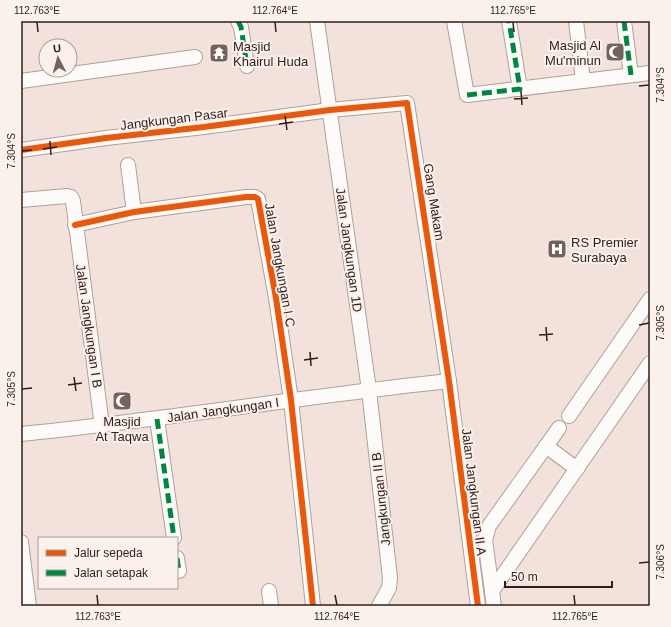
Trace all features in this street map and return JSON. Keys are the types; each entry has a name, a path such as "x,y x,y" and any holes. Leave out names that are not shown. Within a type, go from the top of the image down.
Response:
{"street":[{"path":"238,21 242,27 247,66"},
{"name":"Jalan Jangkungan 1D","path":"317,21 369,390"},
{"path":"454,21 467,95 650,73"},
{"path":"509,21 520,89"},
{"path":"576,21 583,81"},
{"path":"624,21 631,75"},
{"path":"21,81 195,57"},
{"name":"Gang Makam","path":"330,110 407,103 449,381"},
{"name":"Jangkungan Pasar","path":"21,150 330,110"},
{"path":"128,165 134,212"},
{"name":"Jalan Jangkungan I B","path":"21,200 67,196 73,201 102,426"},
{"name":"Jalan Jangkungan I C","path":"75,225 134,212 255,196 258,199 291,400"},
{"path":"569,416 650,299"},
{"path":"492,591 650,363"},
{"name":"Jalan Jangkungan I","path":"21,434 102,426 291,400 449,381"},
{"name":"Jalan Jangkungan II A","path":"449,381 478,606"},
{"name":"Jangkungan II B","path":"369,390 390,578 389,588 378,606"},
{"path":"291,400 314,606"},
{"path":"157,419 174,537"},
{"path":"494,606 486,547 486,533 489,526 560,428"},
{"path":"546,446 577,469"},
{"path":"21,542 29,606"},
{"path":"269,591 271,606"}],"marked path":[{"path":"238,21 241,27 247,66"},
{"path":"467,95 520,89 509,21"},
{"path":"624,21 631,75"},
{"path":"157,419 174,537"},
{"path":"178,564 179,571"}],"cycle path":[{"path":"21,150 330,110 407,103 449,381 478,606"},
{"path":"75,225 134,212 246,197 255,197 258,199 276,298 291,400 313,606"}],"place":[{"name":"Masjid Al Mu'minun","path":"615,52"},
{"name":"Masjid Khairul Huda","path":"219,53"},
{"name":"RS Premier Surabaya","path":"557,249"},
{"name":"Masjid At Taqwa","path":"122,401"}]}
